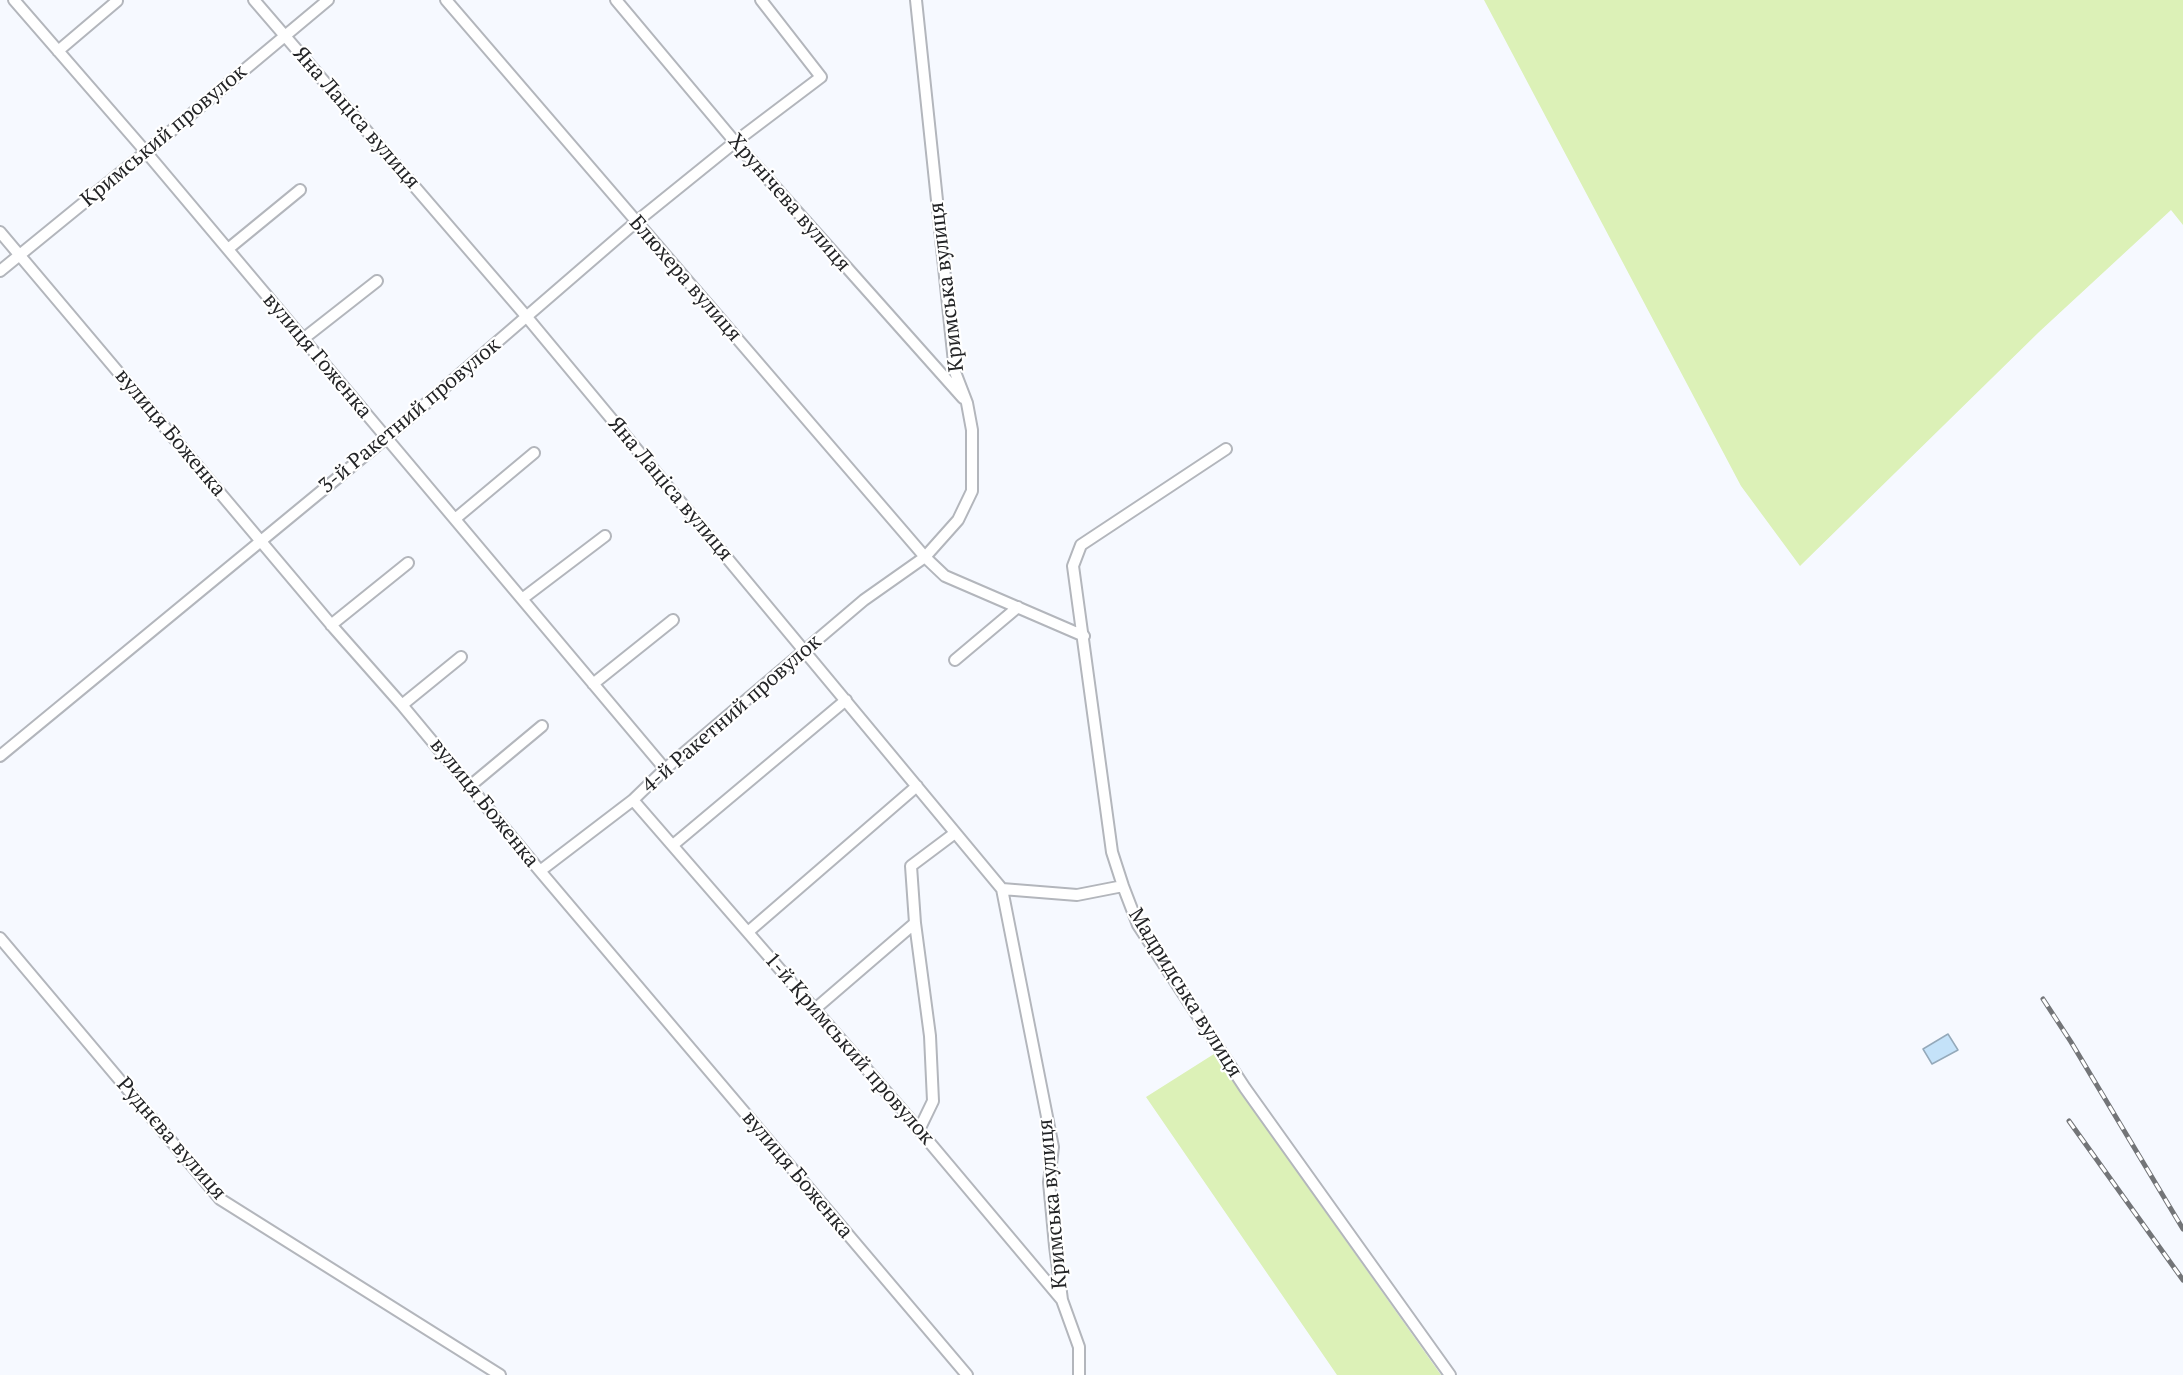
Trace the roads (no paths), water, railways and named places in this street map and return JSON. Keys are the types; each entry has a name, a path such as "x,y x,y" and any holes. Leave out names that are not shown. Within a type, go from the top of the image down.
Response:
{"street":[{"name":"вулиця Гоженка","path":"14,0 228,249 664,769"},
{"name":"Яна Лаціса вулиця","path":"254,0 526,316 1002,889"},
{"name":"Кримський провулок","path":"0,272 328,0"},
{"name":"Блюхера вулиця","path":"446,0 925,557 945,576 1084,636"},
{"name":"Хрунічева вулиця","path":"616,0 735,142 967,403"},
{"path":"761,0 774,19"},
{"path":"772,0 774,19"},
{"name":"Кримська вулиця","path":"916,0 955,372 967,403 972,430 972,490 958,520 925,557"},
{"path":"58,51 117,1"},
{"name":"3-й Ракетний провулок","path":"0,756 386,438 636,222 735,142 821,77 774,19"},
{"path":"228,249 300,190"},
{"name":"вулиця Боженка","path":"0,232 967,1375"},
{"path":"303,339 377,281"},
{"name":"Мадридська вулиця","path":"1226,449 1081,545 1073,566 1112,852 1138,925 1245,1088 1450,1375"},
{"path":"455,519 534,453"},
{"path":"522,599 604,536"},
{"name":"4-й Ракетний провулок","path":"540,871 633,800 664,769 864,600 925,557"},
{"path":"331,625 408,562"},
{"path":"955,660 1018,607"},
{"path":"594,684 672,620"},
{"path":"402,705 461,657"},
{"path":"673,845 846,700"},
{"path":"470,786 542,726"},
{"path":"748,932 917,786"},
{"name":"1-й Кримський провулок","path":"633,800 1062,1300"},
{"path":"918,1130 933,1101 930,1036 915,923 911,866 955,833"},
{"path":"1002,889 1077,896 1123,886"},
{"name":"Кримська вулиця","path":"1002,889 1053,1147 1049,1182 1062,1300 1079,1347 1079,1375"},
{"path":"814,1010 915,923"},
{"name":"Руднєва вулиця","path":"0,938 220,1199 500,1375"}],"water":[{"path":"1948,1034 1958,1050 1932,1064 1923,1049"}],"railway":[{"path":"2043,999 2183,1229"},
{"path":"2069,1121 2183,1280"}]}
